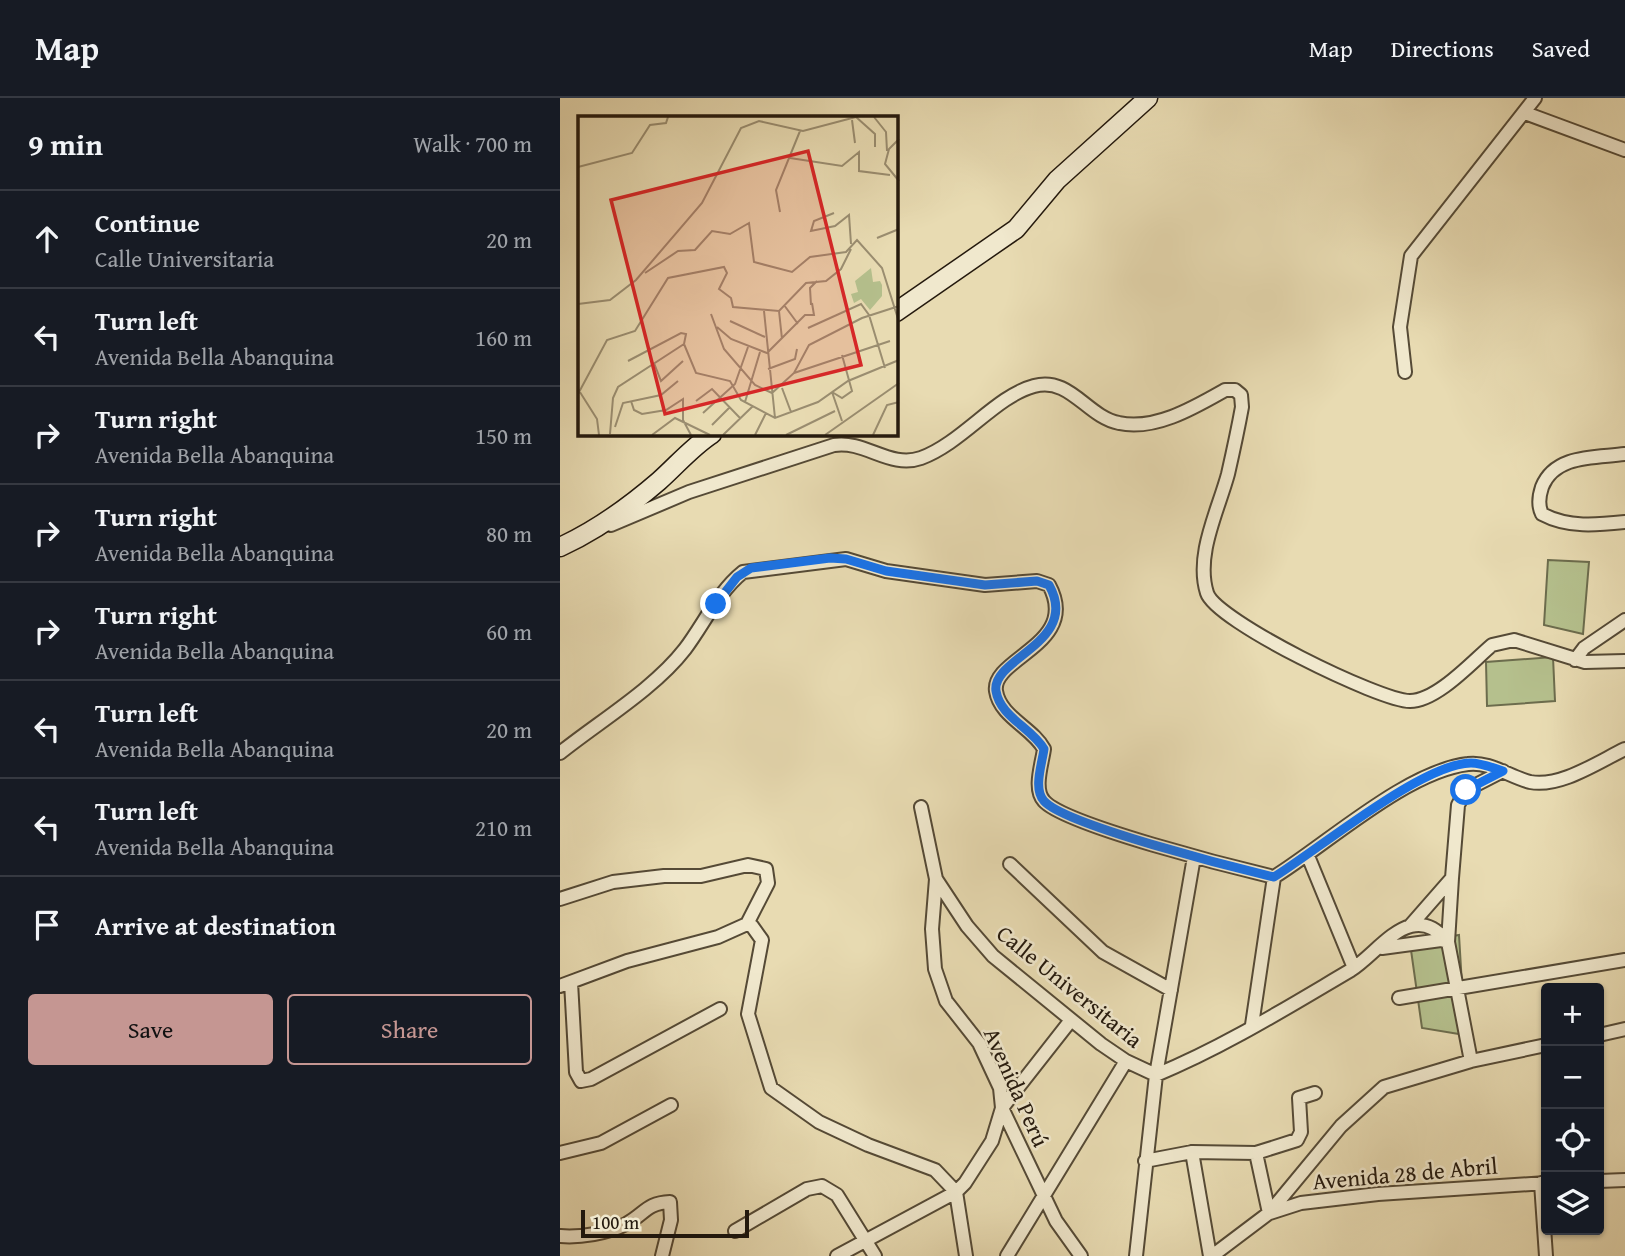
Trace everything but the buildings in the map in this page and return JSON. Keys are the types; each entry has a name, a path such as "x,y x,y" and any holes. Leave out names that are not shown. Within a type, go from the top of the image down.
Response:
{"main road":[{"path":"898,311 1016,229 1057,180 1148,98"},
{"path":"560,547 585,536 658,482 710,436"}],"street":[{"path":"1405,372 1400,327 1411,256 1535,98"},
{"path":"1525,113 1625,150"},
{"path":"585,536 689,492 834,445 856,444 902,461 923,457 974,428 993,410 1033,386 1055,384 1121,424 1164,419 1225,390 1235,390 1241,395 1242,407 1204,558 1208,594 1215,605 1267,642 1389,695 1410,701 1426,698 1445,686 1492,645 1502,641 1514,640 1575,660 1625,661"},
{"path":"1625,454 1561,464 1545,481 1539,503 1542,514 1560,522 1578,525 1625,522"},
{"path":"560,753 652,685 686,648 737,577 751,568 846,559 886,571 985,585 1037,581 1049,585 1058,606 1055,619 1033,648 999,677 996,690 999,701 1044,749 1038,789 1042,800 1052,808 1105,830 1194,857 1274,877 1308,856 1370,810 1448,768 1471,763 1531,782 1553,782 1625,749"},
{"path":"1575,660 1584,648 1625,620"},
{"path":"1471,1061 1448,942 1459,799 1466,790 1503,771"},
{"name":"Avenida Perú","path":"921,807 936,879 932,929 934,969 946,1001 979,1043 1000,1088 1002,1108 1044,1198 1056,1221 1081,1256"},
{"path":"1308,856 1354,968"},
{"path":"1136,1256 1156,1075 1194,857"},
{"path":"1010,864 1102,952 1171,990"},
{"path":"560,899 613,882 664,876 701,876 754,865 766,869 768,883 747,924 718,937 627,961 566,984 576,1072 581,1081 591,1079 720,1009"},
{"path":"1252,1025 1274,877"},
{"name":"Calle Universitaria","path":"936,879 967,926 993,956 1126,1061 1156,1075 1192,1060 1354,968 1401,930 1410,926 1452,878"},
{"path":"747,924 752,926 762,940 748,1014 771,1087 819,1122 868,1145 935,1170 956,1192 966,1256"},
{"path":"1410,926 1420,925 1436,930 1448,942"},
{"name":"Calle Universitaria","path":"1382,948 1441,940 1448,942"},
{"path":"1399,998 1625,960"},
{"path":"837,1256 956,1192 965,1183 992,1141 1002,1108 1071,1020"},
{"path":"1604,1034 1625,1029"},
{"path":"1192,1152 1211,1256 1269,1213 1341,1126 1384,1087 1471,1061 1541,1046"},
{"path":"1007,1256 1126,1061"},
{"path":"1145,1161 1192,1152 1256,1153 1297,1140 1301,1132 1298,1098 1315,1093"},
{"path":"560,1153 601,1143 671,1105"},
{"path":"1256,1153 1269,1213"},
{"path":"1604,1181 1625,1180"},
{"name":"Avenida 28 de Abril","path":"1269,1213 1301,1203 1365,1195 1541,1183"},
{"path":"735,1231 807,1189 822,1186 837,1195 875,1256"},
{"path":"560,1236 573,1237 626,1225 654,1203 670,1202 671,1220 662,1256"},
{"path":"1545,1235 1546,1256"}],"green space":[{"path":"1548,560 1589,562 1583,634 1544,625"},
{"path":"1553,657 1555,701 1487,706 1486,662"},
{"path":"1459,935 1465,1035 1422,1028 1410,943"}],"route":[{"path":"716,604 737,577 751,568 830,558 846,559 886,571 985,585 1037,581 1049,585 1058,606 1055,619 1033,648 999,677 996,690 999,701 1044,749 1038,789 1042,800 1052,808 1105,830 1234,868 1274,877 1308,856 1370,810 1448,768 1471,763 1503,771 1466,790"}]}
